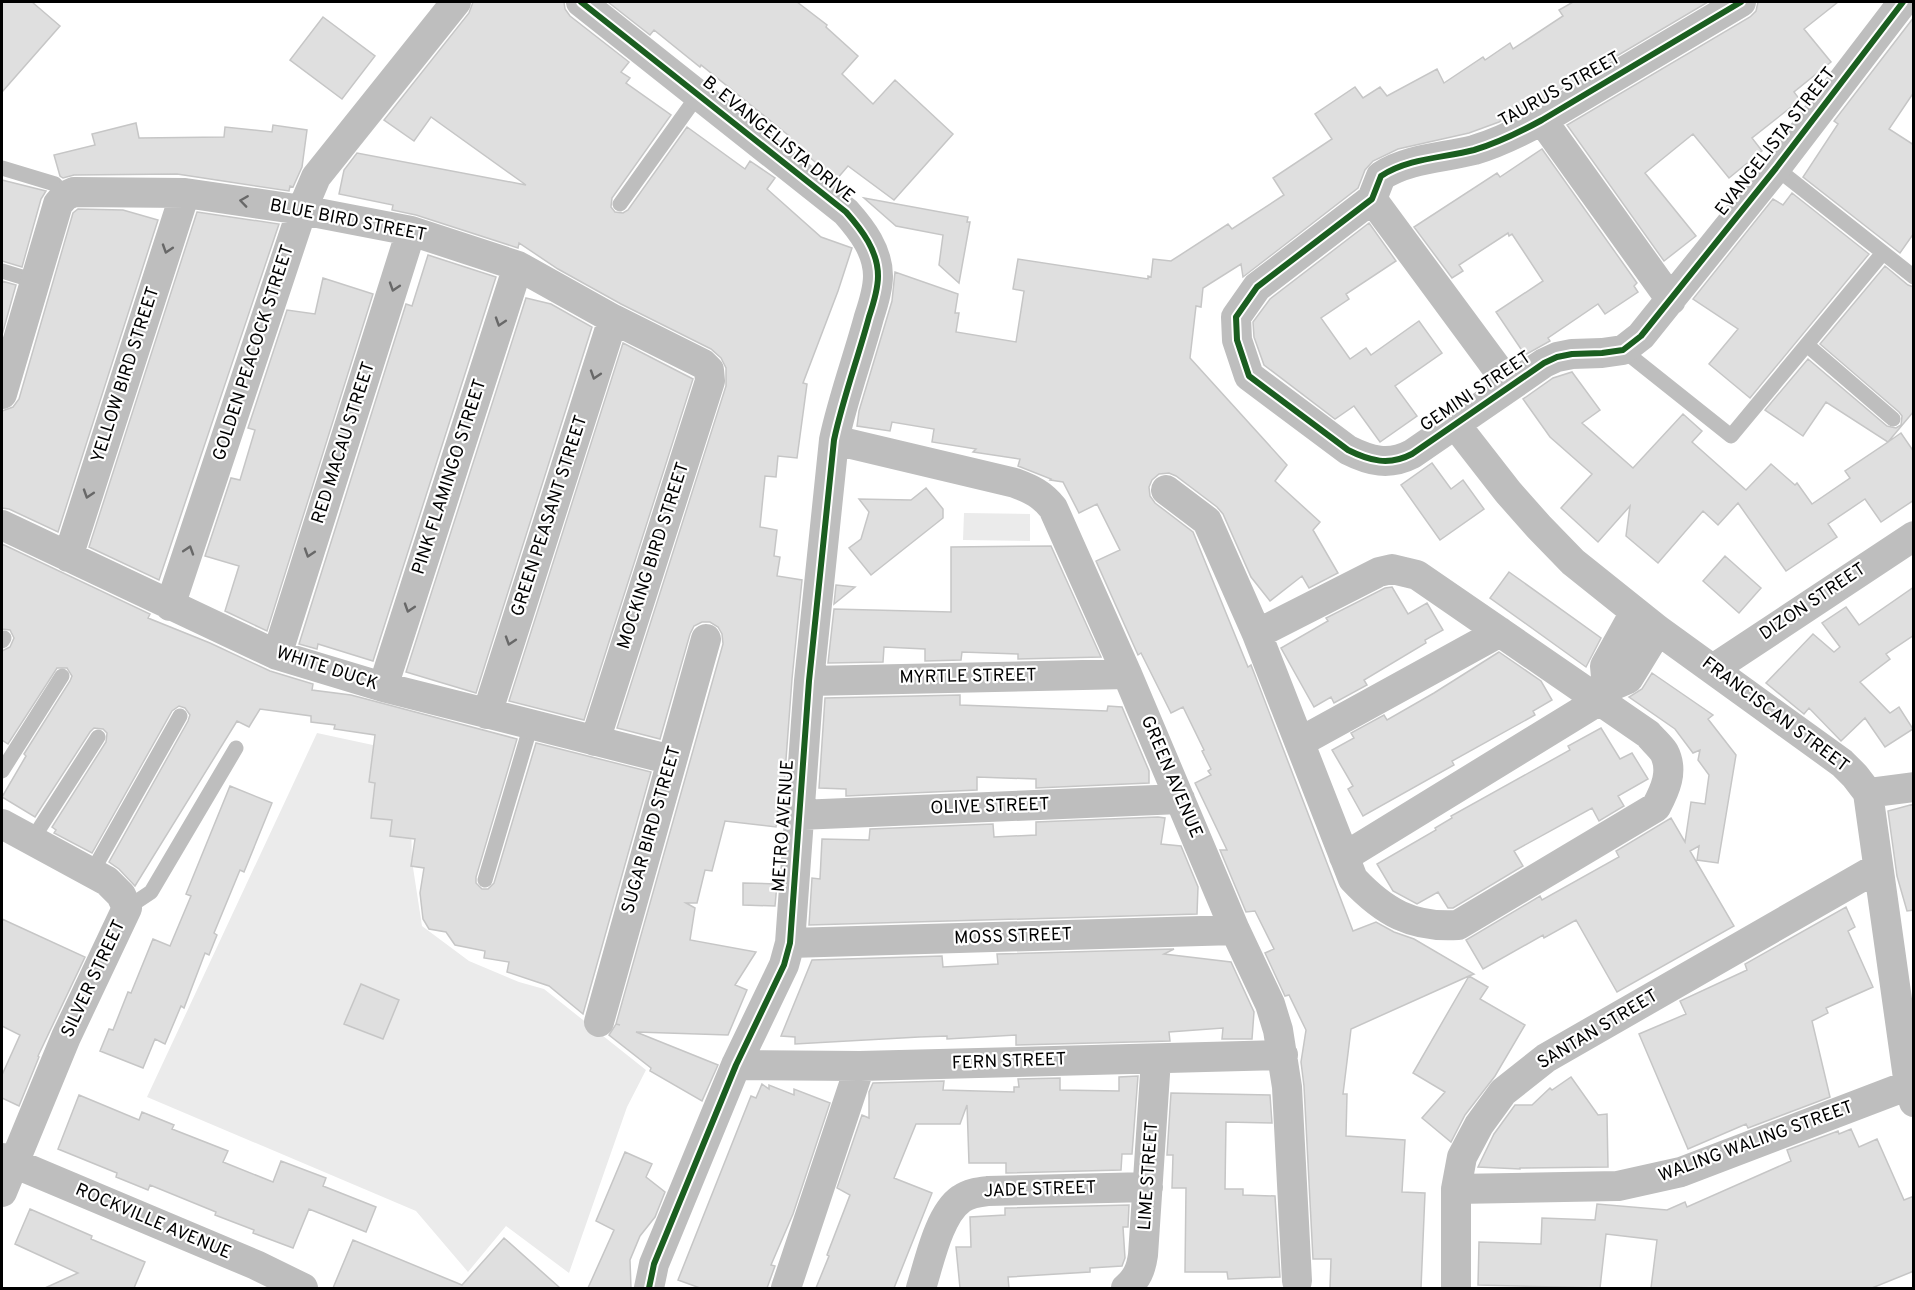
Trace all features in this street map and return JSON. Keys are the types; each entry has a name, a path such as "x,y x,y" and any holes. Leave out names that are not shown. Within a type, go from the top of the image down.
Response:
{"street":[{"name":"GOLDEN PEACOCK STREET","path":"170,606 302,210 316,177 456,2"},
{"name":"B. EVANGELISTA DRIVE","path":"581,2 846,212 863,231 873,253 878,277 862,343"},
{"name":"TAURUS STREET","path":"1386,462 1365,458 1348,450 1249,376 1237,340 1236,317 1257,287 1372,198 1381,176 1389,171 1413,162 1486,146 1542,120 1741,2"},
{"name":"EVANGELISTA STREET","path":"1671,300 1906,5"},
{"path":"1542,120 1671,300 1641,336 1623,350"},
{"name":"BLUE BIRD STREET","path":"65,196 74,192 185,193 302,210 411,231 518,266 613,319 703,364 709,370"},
{"name":"YELLOW BIRD STREET","path":"68,557 185,193"},
{"path":"4,377 58,204 65,196"},
{"path":"1372,198 1510,386"},
{"name":"RED MACAU STREET","path":"277,655 411,231"},
{"name":"PINK FLAMINGO STREET","path":"383,687 518,266"},
{"name":"GREEN PEASANT STREET","path":"487,714 613,319"},
{"name":"METRO AVENUE","path":"649,1288 654,1264 736,1065 784,965 790,943 809,681 834,440 840,410 862,343"},
{"name":"GEMINI STREET","path":"1386,462 1412,454 1510,386 1557,357 1623,350"},
{"name":"MOCKING BIRD STREET","path":"595,741 710,381 709,370"},
{"name":"FRANCISCAN STREET","path":"1455,424 1508,492 1573,562 1658,630 1842,763 1868,793"},
{"name":"GREEN AVENUE","path":"834,440 1015,483 1044,497 1061,523 1235,930 1270,1004 1283,1055 1290,1116 1297,1281"},
{"path":"1166,490 1207,521 1257,634 1353,879 1370,897 1400,916 1435,927 1458,925 1656,807 1665,791 1669,773 1664,753 1648,734 1603,694 1500,632 1418,575 1392,569 1379,572 1257,634"},
{"name":"WHITE DUCK","path":"2,525 277,655 383,687 672,760"},
{"name":"DIZON STREET","path":"1713,669 1914,536"},
{"path":"1603,694 1605,666 1635,612"},
{"path":"1344,857 1628,680 1658,630"},
{"path":"1300,742 1500,632"},
{"name":"SUGAR BIRD STREET","path":"599,1022 706,639"},
{"name":"MYRTLE STREET","path":"809,681 1127,674"},
{"path":"1911,1094 1868,793 1914,787"},
{"name":"OLIVE STREET","path":"799,815 1180,799"},
{"name":"SILVER STREET","path":"2,824 107,881 121,895 127,908 8,1160 2,1192"},
{"name":"SANTAN STREET","path":"1456,1288 1456,1189 1462,1157 1479,1125 1503,1092 1546,1058 1877,868"},
{"name":"MOSS STREET","path":"790,943 1235,930"},
{"name":"FERN STREET","path":"736,1065 860,1066 1283,1055"},
{"name":"LIME STREET","path":"1126,1288 1133,1283 1141,1270 1156,1059"},
{"path":"786,1288 860,1066"},
{"name":"WALING WALING STREET","path":"1456,1189 1618,1186 1651,1180 1681,1172 1911,1094"},
{"name":"ROCKVILLE AVENUE","path":"8,1160 256,1265 303,1288"},
{"name":"JADE STREET","path":"921,1288 945,1219 961,1199 972,1193 1148,1187"}],"lane":[{"path":"620,204 698,95"},
{"path":"2,168 55,184 65,196"},
{"path":"1776,168 1914,277"},
{"path":"1623,350 1731,436 1882,254"},
{"path":"2,271 35,281"},
{"path":"1807,345 1893,419"},
{"path":"2,771 62,676"},
{"path":"92,872 180,716"},
{"path":"485,880 531,725"},
{"path":"32,840 98,737"},
{"path":"127,908 152,892 236,748"}],"shaded area":[{"path":"964,513 1030,514 1030,541 963,540"},
{"path":"317,733 424,756 410,784 412,861 422,926 469,961 519,982 544,989 646,1070 627,1107 569,1273 506,1226 468,1272 416,1211 147,1097"}],"building":[{"path":"2,2 32,2 60,26 2,92"},
{"path":"473,2 564,2 565,9 570,16 629,62 621,72 630,78 626,83 671,115 612,198 611,207 615,212 623,213 628,210 687,127 745,169 750,161 775,178 767,189 821,237 852,248 803,383 807,384 797,458 778,456 776,477 765,476 760,527 777,530 774,556 780,557 777,576 802,580 784,786 781,786 776,827 725,821 712,871 705,870 697,903 686,903 695,908 690,940 756,952 735,985 747,990 728,1035 636,1032 718,1065 702,1101 650,1071 651,1068 609,1035 616,1024 723,644 722,634 718,627 710,622 702,622 694,626 660,739 617,728 726,386 726,368 721,358 711,349 621,304 558,269 519,243 518,248 416,215 392,210 393,205 339,194 344,170 357,153 526,185 431,117 414,141 384,120 469,13"},
{"path":"608,2 797,2 827,25 826,27 858,56 842,74 873,104 895,80 953,134 894,200 848,166 836,180 786,137 788,135 701,65 700,67 654,30 650,35"},
{"path":"1573,2 1708,2 1525,110 1523,107 1499,122 1469,133 1398,149 1373,161 1365,170 1358,188 1243,277 1241,264 1203,288 1201,307 1196,306 1190,358 1287,465 1275,481 1320,522 1313,530 1338,573 1309,588 1302,576 1270,601 1251,577 1223,514 1217,507 1169,473 1159,474 1152,480 1149,487 1150,496 1155,503 1193,532 1248,667 1251,665 1353,931 1376,922 1414,939 1474,974 1351,1029 1343,1094 1347,1094 1346,1136 1405,1140 1402,1192 1425,1193 1421,1288 1330,1288 1331,1259 1313,1259 1301,1062 1306,1030 1289,995 1285,996 1265,953 1274,949 1255,911 1246,912 1220,850 1227,850 1195,783 1211,775 1208,771 1211,769 1202,751 1204,750 1183,707 1171,713 1141,653 1138,655 1096,561 1120,550 1097,504 1079,513 1063,482 1050,480 1018,466 1020,459 973,452 976,449 932,442 934,429 892,422 890,431 857,426 859,411 892,301 895,272 958,294 955,313 959,313 956,332 1016,342 1024,291 1013,289 1018,259 1148,279 1148,276 1151,277 1153,259 1171,261 1228,224 1232,229 1284,195 1273,178 1332,139 1315,114 1355,87 1363,98 1380,87 1387,96 1437,69 1444,83 1483,57 1485,60 1510,43 1513,49 1563,16 1559,10"},
{"path":"1758,2 1838,2 1804,29 1831,62 1794,92 1800,100 1752,138 1762,151 1729,178 1693,134 1645,173 1696,236 1664,261 1567,125 1750,17 1756,11"},
{"path":"323,17 375,56 342,99 290,60"},
{"path":"1914,17 1914,92 1889,129 1914,145 1914,233 1900,253 1803,177 1838,124 1834,121"},
{"path":"136,123 139,138 224,137 225,127 272,132 273,125 307,130 302,167 289,191 177,174 74,175 63,178 60,176 54,155 95,145 92,134"},
{"path":"1542,149 1637,283 1634,286 1638,292 1605,314 1598,304 1548,338 1550,341 1525,355 1496,312 1543,281 1512,234 1509,236 1508,233 1459,265 1463,271 1452,278 1414,227 1497,173 1500,177"},
{"path":"2,180 46,191 41,199 22,267 2,261"},
{"path":"1792,193 1869,254 1750,398 1709,364 1738,329 1693,299 1773,199 1783,205"},
{"path":"864,198 968,217 967,222 970,222 959,283 939,265 943,235 896,226"},
{"path":"78,209 123,210 158,220 58,532 9,509 2,508 2,411 13,407 19,399 73,213"},
{"path":"197,212 279,224 159,580 89,547"},
{"path":"1369,223 1396,261 1346,294 1349,299 1321,318 1350,359 1366,348 1371,355 1419,321 1442,353 1395,386 1417,416 1380,442 1354,406 1335,419 1264,365 1254,337 1253,322 1270,299"},
{"path":"428,255 496,277 373,661 318,644 317,649 299,644 406,304 412,306"},
{"path":"1885,266 1908,285 1914,287 1914,411 1888,442 1826,402 1803,436 1765,410 1808,359 1887,426 1896,428 1901,425 1902,416 1899,412 1820,344"},
{"path":"323,278 373,294 267,631 225,611 239,566 205,556 231,478 240,480 255,430 248,428 287,310 315,314"},
{"path":"2,281 16,285 2,335"},
{"path":"526,298 551,304 592,327 476,693 406,672"},
{"path":"623,343 693,379 584,720 509,701"},
{"path":"1572,372 1600,410 1582,423 1633,468 1683,414 1702,431 1692,442 1746,490 1771,464 1795,485 1797,483 1812,504 1850,478 1845,471 1901,433 1914,452 1914,500 1881,522 1865,499 1828,524 1837,537 1786,571 1738,503 1718,525 1703,511 1658,563 1626,536 1630,506 1598,542 1561,508 1592,474 1550,437 1523,399 1553,378"},
{"path":"1432,463 1451,489 1463,480 1484,509 1440,540 1401,485"},
{"path":"926,488 943,509 943,518 871,575 849,548 861,539 869,512 859,499 911,500"},
{"path":"2,544 150,614 148,618 270,671 313,684 312,690 351,695 517,739 476,877 476,883 482,889 488,889 494,883 536,743 651,772 583,1014 549,986 507,972 509,962 484,958 485,951 455,945 446,932 429,929 423,919 420,893 424,868 411,866 415,839 390,836 392,820 371,818 375,783 369,782 375,735 334,729 335,725 311,722 311,716 260,709 249,727 237,721 135,886 109,862 188,721 190,715 185,708 179,706 172,711 92,853 54,833 56,830 52,827 106,742 107,733 103,729 94,728 90,732 35,817 2,797 26,756 24,754 72,676 67,668 57,668 8,744 2,740 2,651 10,647 14,638 10,630 2,629"},
{"path":"1051,546 1101,657 1018,659 1018,654 962,652 961,660 925,661 925,649 884,647 883,662 828,663 834,609 951,612 951,547"},
{"path":"1725,556 1761,588 1739,613 1703,581"},
{"path":"1509,572 1601,638 1586,667 1490,598"},
{"path":"836,585 855,587 834,604"},
{"path":"1392,587 1408,614 1427,603 1443,630 1425,640 1426,643 1364,680 1367,685 1334,703 1331,697 1314,707 1281,648 1328,621 1326,618 1385,588"},
{"path":"1914,587 1914,635 1886,654 1890,659 1860,682 1890,713 1899,707 1913,729 1885,747 1865,718 1841,741 1809,708 1804,714 1766,683 1813,634 1834,652 1840,647 1822,623 1846,607 1859,625"},
{"path":"1499,652 1541,681 1552,700 1533,711 1535,715 1452,761 1454,765 1363,816 1348,789 1353,786 1332,750 1354,738 1351,733 1384,715 1387,720"},
{"path":"1652,673 1713,715 1708,719 1736,755 1718,863 1697,860 1699,846 1690,851 1734,926 1617,992 1576,920 1544,938 1543,935 1483,969 1466,940 1540,896 1542,900 1619,857 1616,851 1671,818 1685,842 1691,802 1705,804 1709,775 1698,760 1700,750 1693,753 1675,729 1629,697 1642,689"},
{"path":"960,695 960,705 1107,711 1108,706 1122,707 1149,771 1149,783 1036,788 1036,779 977,777 977,790 846,796 846,789 819,788 825,698"},
{"path":"1601,728 1620,759 1632,753 1648,779 1618,796 1624,806 1599,821 1592,808 1514,851 1523,866 1453,908 1448,908 1438,892 1417,904 1393,891 1377,864 1436,830 1435,828 1452,818 1451,816 1570,750 1568,746"},
{"path":"230,786 272,803 244,872 240,870 214,933 217,935 209,955 205,953 184,1008 181,1006 165,1044 155,1039 143,1068 100,1051 109,1029 113,1030 128,992 131,993 153,939 170,946 191,896 186,894"},
{"path":"1914,804 1914,910 1907,911 1897,876 1888,811"},
{"path":"1165,818 1161,844 1181,846 1198,887 1197,914 809,925 812,878 820,879 822,839 869,840 870,829 993,824 994,837 1036,835 1036,822"},
{"path":"743,883 777,884 775,906 743,905"},
{"path":"1846,907 1855,927 1848,931 1873,987 1826,1008 1828,1013 1812,1021 1830,1097 1748,1128 1746,1124 1688,1149 1639,1034 1686,1014 1680,1001 1747,970 1745,964"},
{"path":"2,919 85,957 38,1056 19,1106 2,1098 2,1075 20,1035 2,1026"},
{"path":"1174,949 1164,954 1231,962 1254,1012 1252,1039 1222,1039 1223,1028 1169,1032 1170,1041 1016,1045 1016,1035 947,1039 947,1036 919,1037 795,1044 795,1037 781,1036 812,960 942,956 943,967 998,964 997,954"},
{"path":"1469,976 1488,987 1480,999 1525,1025 1495,1076 1465,1115 1451,1142 1422,1118 1445,1092 1413,1073"},
{"path":"361,984 399,1000 383,1039 344,1024"},
{"path":"1138,1076 1132,1154 1122,1154 1121,1170 1006,1173 1006,1163 969,1163 967,1105 960,1124 916,1124 894,1178 932,1193 894,1288 816,1288 850,1195 837,1188 862,1115 869,1118 869,1092 873,1083 944,1081 943,1090 1014,1092 1014,1087 1019,1087 1018,1079 1060,1078 1060,1090 1119,1091 1119,1077"},
{"path":"1571,1077 1598,1115 1607,1114 1608,1167 1520,1169 1478,1167 1494,1134 1515,1105 1532,1105 1550,1088 1552,1090"},
{"path":"762,1084 769,1089 769,1085 794,1095 794,1089 830,1103 793,1214 771,1265 775,1266 767,1288 700,1288 678,1280 751,1096 756,1098"},
{"path":"1171,1093 1270,1095 1272,1123 1226,1122 1225,1189 1243,1189 1243,1195 1275,1196 1280,1277 1228,1279 1227,1272 1185,1272 1186,1188 1172,1188 1173,1155 1167,1155"},
{"path":"79,1095 139,1120 142,1112 174,1125 172,1129 228,1151 223,1162 273,1182 281,1161 326,1178 323,1186 376,1207 366,1232 309,1209 293,1248 253,1233 254,1230 215,1215 216,1212 150,1185 148,1190 116,1177 117,1173 58,1149"},
{"path":"1851,1129 1859,1147 1877,1139 1904,1200 1914,1196 1914,1271 1872,1288 1651,1288 1657,1240 1606,1234 1600,1288 1478,1285 1479,1242 1541,1244 1542,1218 1595,1220 1597,1204 1667,1210 1685,1202 1687,1207 1791,1161 1787,1150 1838,1131 1839,1134"},
{"path":"625,1152 652,1164 646,1177 665,1192 655,1217 640,1236 630,1260 631,1288 588,1288 614,1230 596,1221"},
{"path":"1129,1205 1128,1227 1123,1227 1125,1258 1122,1266 1090,1268 1090,1272 1008,1277 1009,1288 960,1288 956,1247 971,1247 970,1217 1005,1215 1005,1208"},
{"path":"30,1209 145,1262 134,1288 45,1288 78,1273 15,1244"},
{"path":"504,1238 560,1288 333,1288 353,1240 462,1285"}],"cycle path":[{"path":"581,2 846,212 872,250 878,276 874,302 834,440 809,681 790,943 784,965 736,1065 654,1264 649,1288"},
{"path":"1741,2 1517,133 1474,150 1403,165 1381,176 1372,199 1257,287 1236,317 1237,340 1249,376 1348,450 1364,457 1387,461 1412,454 1544,363 1572,354 1623,350 1641,336 1776,168 1903,2"}]}
